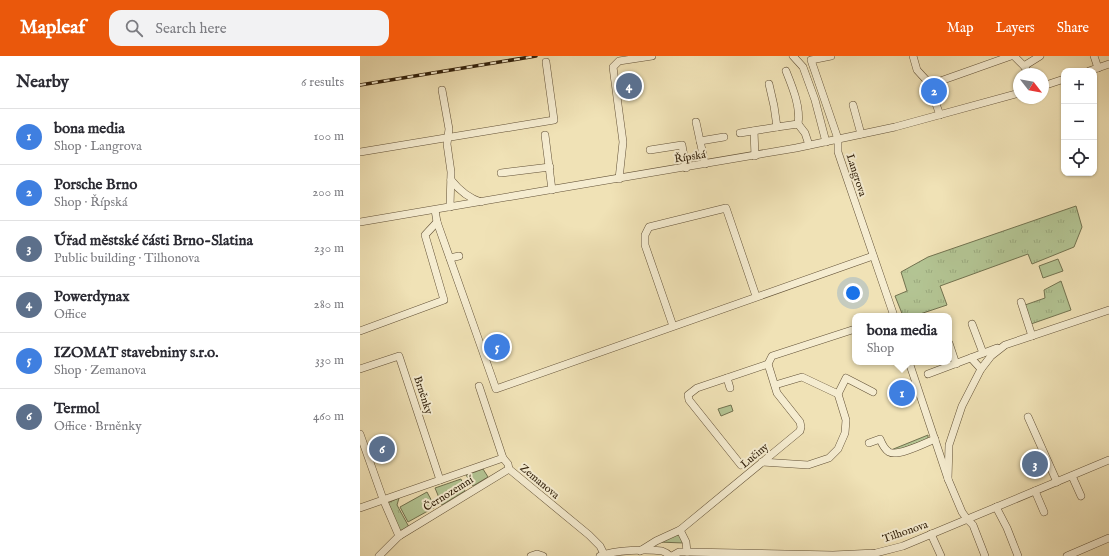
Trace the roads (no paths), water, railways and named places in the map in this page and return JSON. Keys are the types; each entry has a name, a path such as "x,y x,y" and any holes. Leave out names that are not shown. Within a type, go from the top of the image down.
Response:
{"street":[{"path":"619,179 623,142 613,67 619,61 652,56"},
{"path":"793,56 804,67 815,100 826,142"},
{"name":"Langrova","path":"831,56 811,60 838,140 838,152 892,313"},
{"path":"912,56 917,70 928,82 940,115"},
{"path":"929,85 1012,56 1024,66 1040,56"},
{"path":"1094,56 1098,68 1109,64"},
{"path":"360,152 554,120 546,62"},
{"path":"786,71 793,88 798,111 798,124 805,133 809,145"},
{"path":"1049,84 1061,80"},
{"path":"769,84 777,127"},
{"path":"442,90 449,129 447,144 451,172 450,207"},
{"name":"Řípská","path":"360,222 686,168 838,140 940,115 1013,95"},
{"path":"853,105 861,134"},
{"path":"696,122 705,164"},
{"path":"740,133 798,124"},
{"path":"754,131 755,156"},
{"path":"545,135 552,190"},
{"path":"700,141 724,137"},
{"path":"650,150 682,145 686,168"},
{"path":"501,173 550,167"},
{"path":"451,180 459,190 481,202"},
{"path":"673,326 645,245 645,235 649,227 726,208 756,296"},
{"path":"435,210 437,222 496,389 756,296 873,256"},
{"path":"360,331 444,300 425,235 437,222"},
{"path":"450,258 459,256"},
{"path":"1021,302 1032,336"},
{"path":"928,374 983,353 1109,310"},
{"path":"972,324 983,353"},
{"path":"741,465 689,400 688,394 697,388 768,364 772,356 852,330"},
{"path":"948,479 949,445 962,406 981,369 990,356 1005,346"},
{"path":"952,352 956,364"},
{"name":"Brněnky","path":"360,369 399,356 440,480"},
{"path":"970,358 981,369"},
{"name":"Lučiny","path":"640,551 656,541 680,530 800,431 802,427 800,422 777,393 768,364"},
{"path":"910,365 948,479 962,512 973,525 985,556"},
{"path":"775,385 802,377 838,394"},
{"path":"727,378 730,388"},
{"path":"762,462 808,465 830,458 838,449 845,433 846,420 838,394 846,378 873,392"},
{"name":"Zemanova","path":"478,386 503,458 508,464 509,468 589,535 600,546 602,555"},
{"path":"1028,417 1057,482"},
{"path":"360,434 383,499 399,536"},
{"path":"869,443 880,439 883,446 890,452 898,454 935,439"},
{"name":"Černozemní","path":"360,508 503,458"},
{"name":"Tilhonova","path":"602,555 617,552 640,551 663,551 671,556 678,552 833,555 876,554 903,546 1109,460"},
{"name":"Černozemní","path":"379,556 399,536 509,468"},
{"path":"1072,476 1081,496"},
{"path":"1035,491 1044,512"},
{"path":"996,507 1007,528 1018,556"},
{"path":"680,530 686,542 687,552"},
{"path":"931,534 941,556"},
{"path":"1067,556 1109,538"},
{"path":"531,556 536,554 542,556"}],"railway":[{"path":"360,85 536,56"}],"place":[{"name":"Powerdynax","path":"629,86"},
{"name":"Porsche Brno","path":"934,91"},
{"name":"IZOMAT stavebniny s.r.o.","path":"497,347"},
{"name":"bona media","path":"902,393"},
{"name":"Termol","path":"382,449"},
{"name":"Úřad městské části Brno-Slatina","path":"1035,464"}]}
